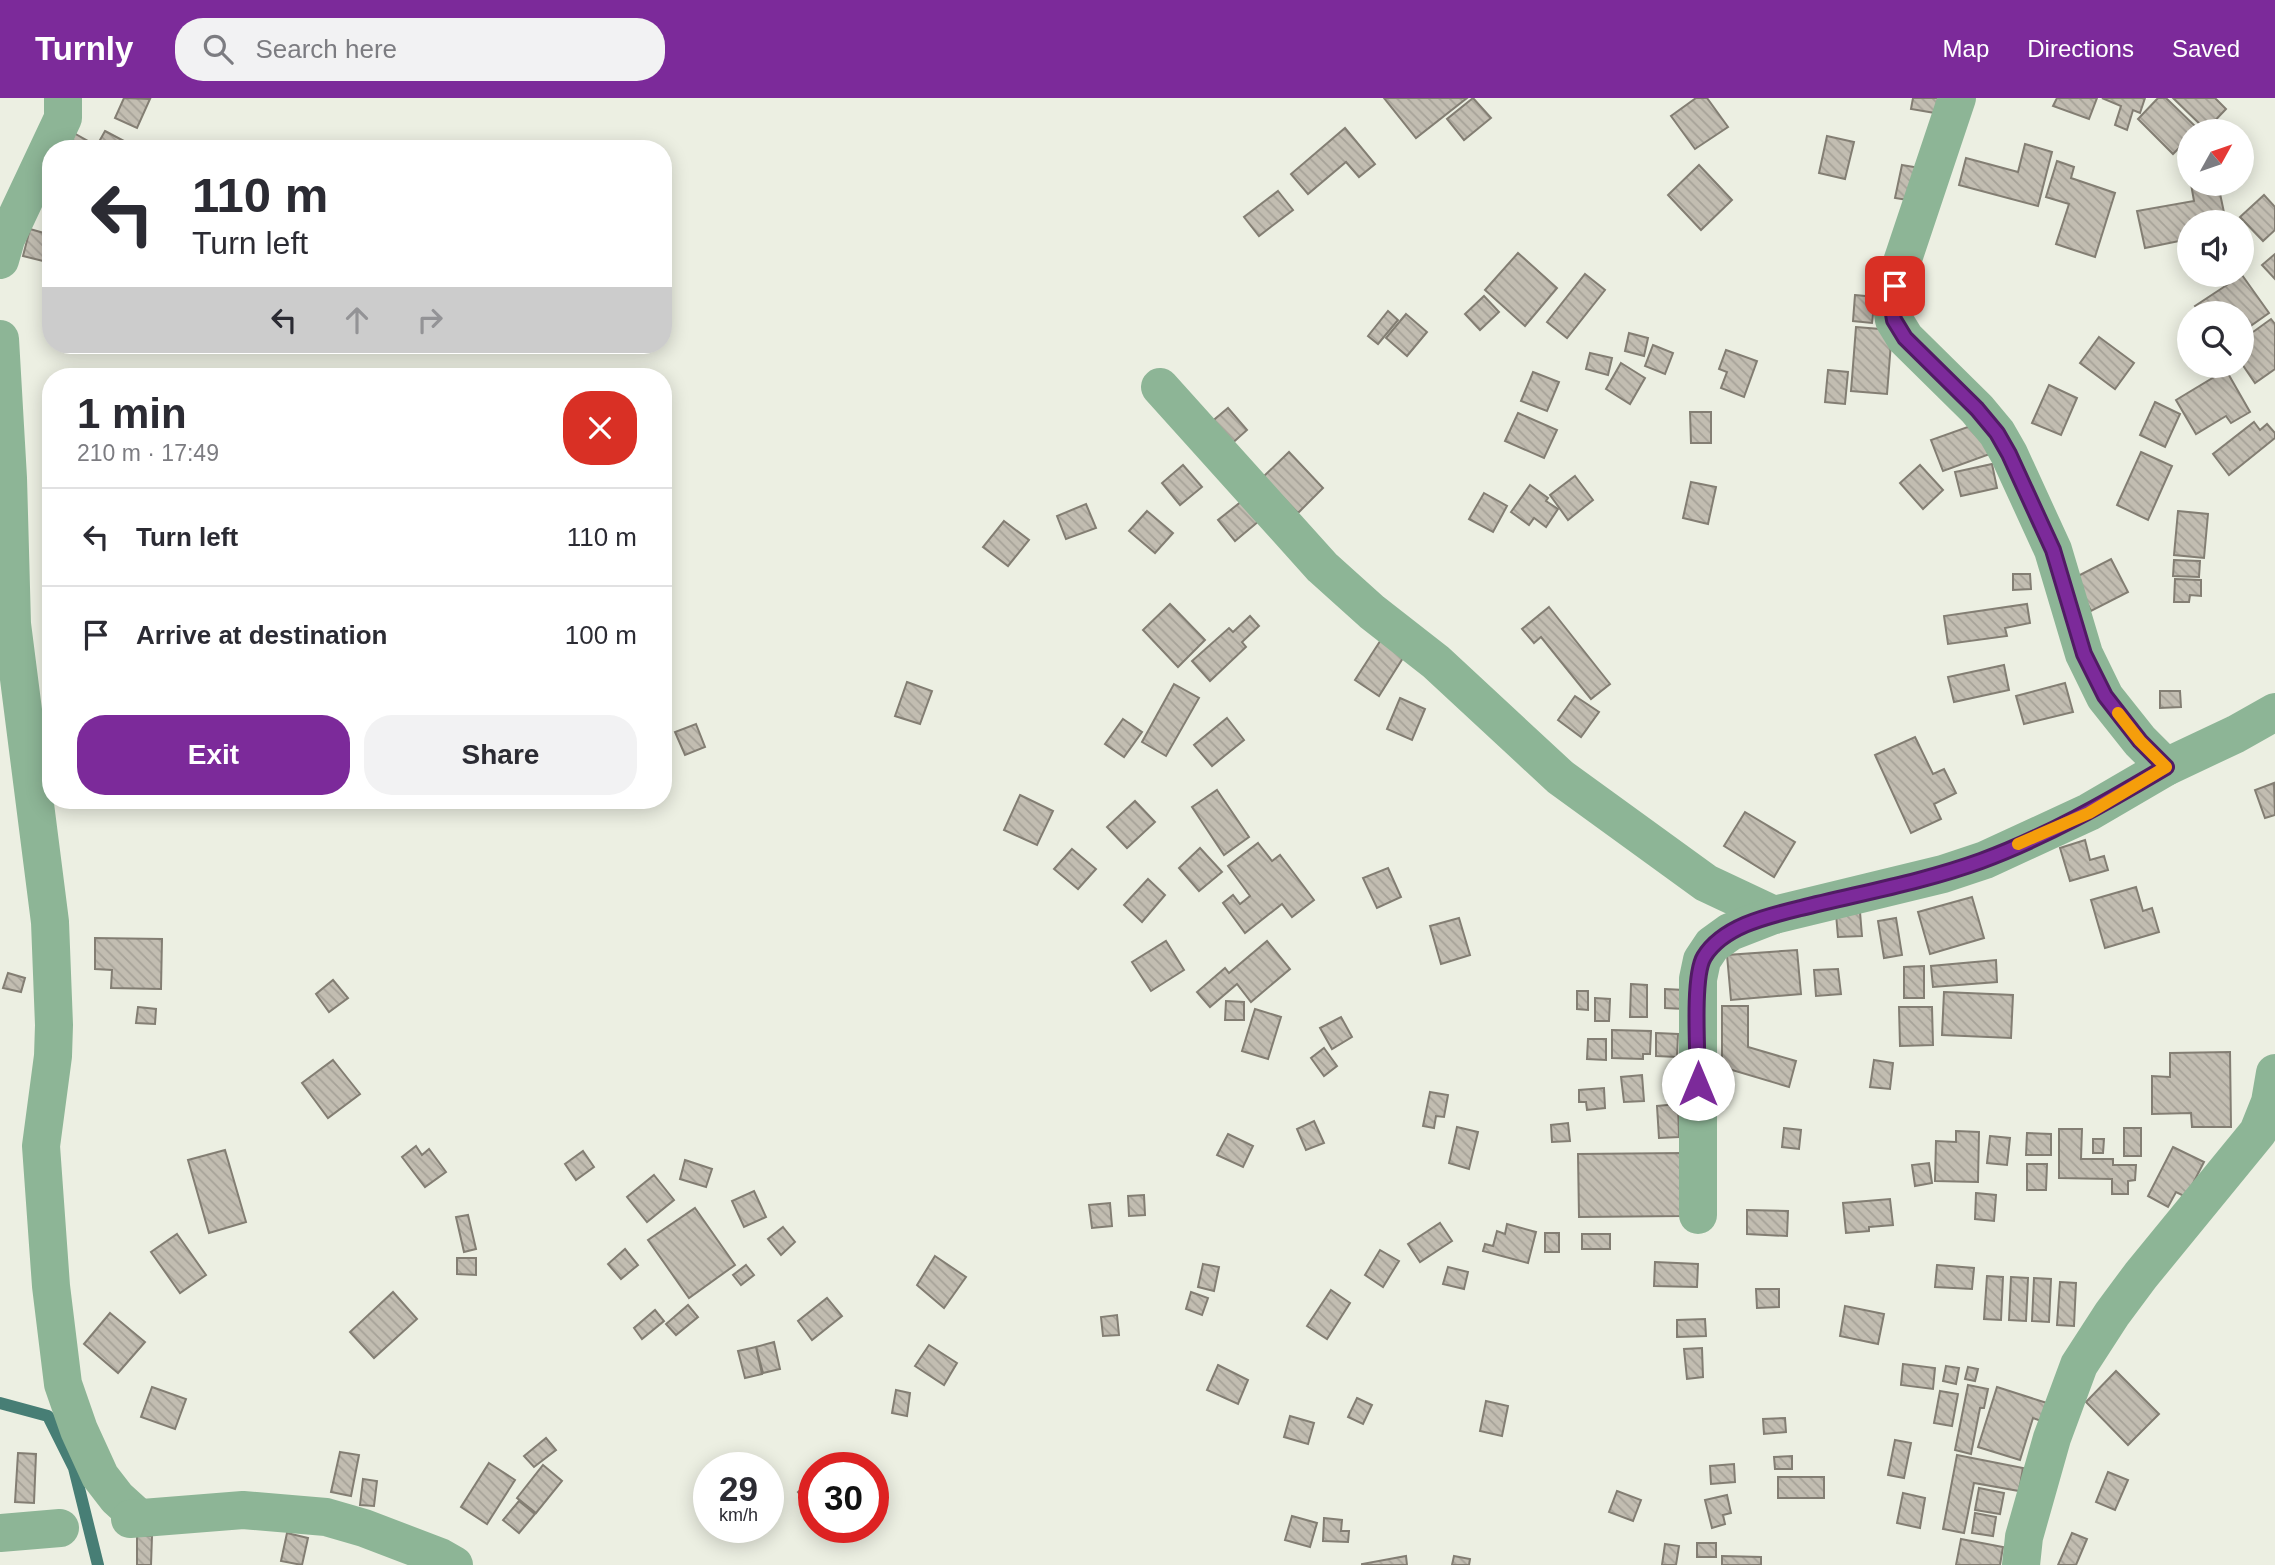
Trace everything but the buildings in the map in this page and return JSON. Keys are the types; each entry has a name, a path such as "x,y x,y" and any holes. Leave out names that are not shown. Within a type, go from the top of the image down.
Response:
{"street":[{"path":"53,140 63,118 63,98"},
{"path":"1957,98 1895,286 1891,302 1894,320 1905,338 1977,409 1997,433 2053,550 2084,654 2105,696 2140,741 2166,767"},
{"path":"0,260 6,239 42,163"},
{"path":"0,339 8,478 12,624 50,922 53,1056 41,1146 51,1286 63,1384 79,1430 100,1476 135,1519 243,1510 326,1517 364,1528 454,1565"},
{"path":"1160,387 1322,567 1372,612 1436,662 1560,777 1706,883 1774,915"},
{"path":"1698,1215 1698,978 1702,960 1712,945 1730,932 1774,915 1943,874 1984,860 2089,813 2166,767 2275,712"},
{"path":"2021,1565 2024,1536 2049,1451 2079,1365 2141,1275 2258,1132 2270,1102 2275,1073"},
{"path":"0,1532 60,1528"}],"waterway":[{"path":"0,1403 48,1416 74,1468 98,1565"}],"slow traffic":[{"path":"2018,844 2089,813 2166,767 2140,741 2118,713"}],"route":[{"path":"1698,1084 1698,978 1702,960 1712,945 1730,932 1774,915 1943,874 1984,860 2089,813 2166,767 2140,741 2105,696 2084,654 2053,550 2009,454 1997,433 1977,409 1905,338 1894,320 1891,302 1895,286"}]}
